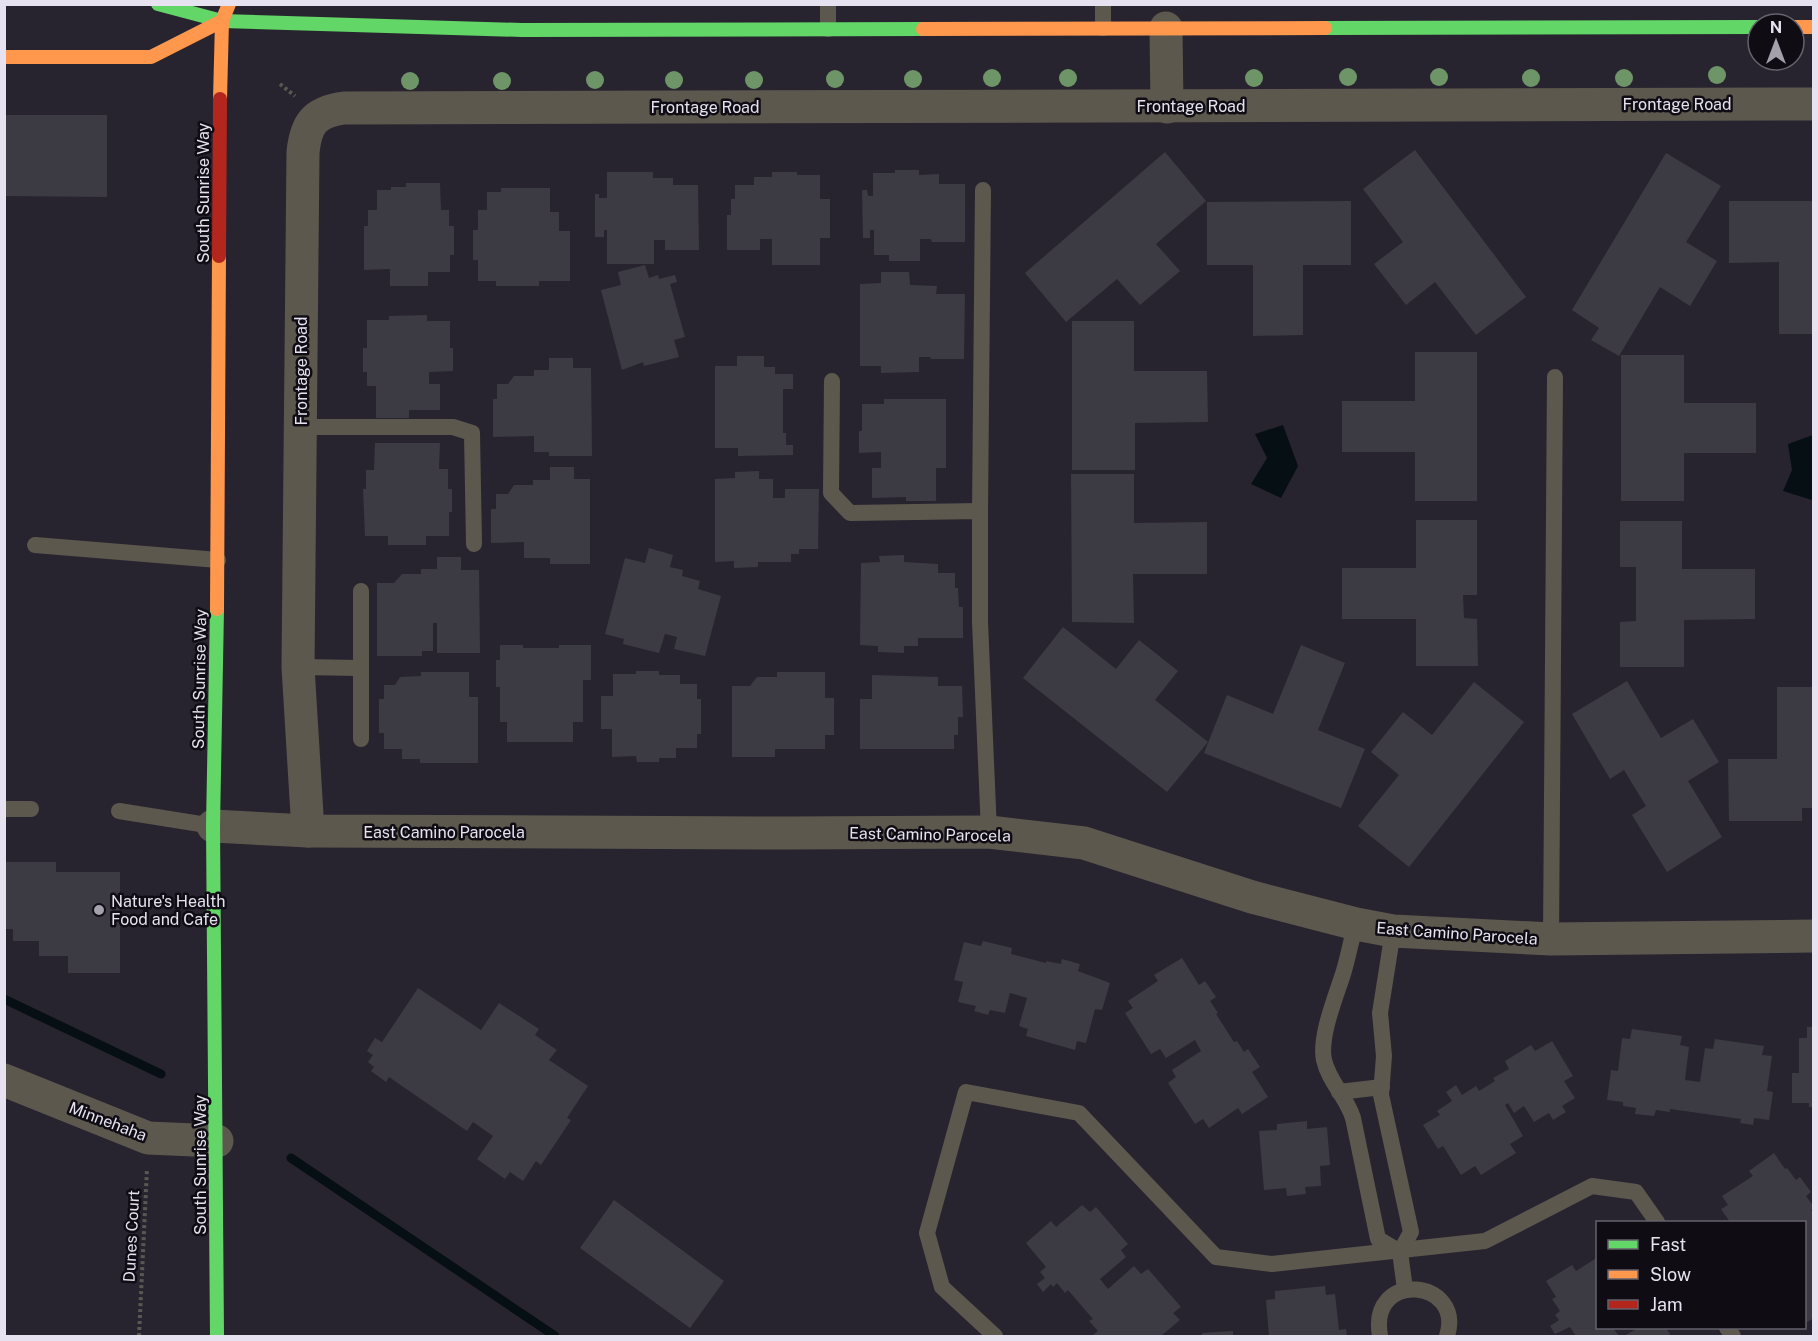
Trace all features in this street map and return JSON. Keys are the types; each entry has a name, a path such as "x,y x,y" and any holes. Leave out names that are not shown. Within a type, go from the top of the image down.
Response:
{"main road":[{"path":"158,4 222,21 522,30 1746,27"},
{"name":"South Sunrise Way","path":"214,4 222,21"},
{"name":"South Sunrise Way","path":"218,1336 213,826 218,560 222,21 229,4"},
{"path":"4,57 152,57 222,21"}],"street":[{"path":"1166,28 1167,107"},
{"name":"Frontage Road","path":"308,831 298,667 303,152 309,125 321,114 331,110 451,108 1814,104"},
{"name":"East Camino Parocela","path":"213,826 308,831 988,832 1084,843 1252,897 1356,924 1393,931 1551,939 1814,936"},
{"name":"Minnehaha","path":"4,1080 148,1138 217,1141"}],"lane":[{"path":"828,4 828,29"},
{"path":"1103,4 1103,28"},
{"path":"982,189 980,622 988,832"},
{"path":"1551,939 1555,377"},
{"path":"832,381 831,493 850,513 980,511"},
{"path":"300,427 453,427 472,434 474,544"},
{"path":"35,545 218,560"},
{"path":"361,591 362,739"},
{"path":"298,667 362,668"},
{"path":"4,809 31,809"},
{"path":"119,811 213,826"},
{"path":"1356,924 1343,974 1332,1002 1323,1057 1330,1080 1348,1103 1353,1118 1378,1239 1400,1252"},
{"path":"1393,931 1380,1013 1384,1056 1382,1087 1385,1116 1411,1232 1400,1252 1405,1289"},
{"path":"1339,1092 1382,1087"},
{"path":"995,1336 942,1287 927,1233 966,1092 1079,1113 1216,1257 1272,1264 1400,1252 1485,1241 1592,1186 1636,1192 1656,1221"},
{"path":"1380,1336 1378,1325 1385,1303 1405,1289 1417,1288 1438,1298 1445,1307 1450,1329 1447,1336"}],"path":[{"path":"280,84 298,99"},
{"name":"Dunes Court","path":"139,1336 148,1138"}],"shaded area":[{"path":"1283,425 1298,466 1281,498 1251,484 1267,458 1255,434"},
{"path":"1813,435 1814,497 1812,500 1783,491 1792,470 1788,444"}],"building":[{"path":"4,115 107,115 107,197 4,196"},
{"path":"1415,150 1526,297 1476,335 1435,282 1406,305 1374,264 1403,242 1363,189"},
{"path":"1165,152 1206,201 1156,244 1180,271 1140,305 1117,279 1066,322 1025,273"},
{"path":"1666,153 1721,186 1686,242 1717,261 1690,306 1660,287 1619,356 1591,340 1599,328 1572,310"},
{"path":"895,170 919,170 919,175 939,174 939,184 965,184 965,242 932,242 931,239 920,239 920,261 889,261 889,255 874,255 874,230 870,230 870,238 863,238 862,190 867,190 868,196 873,196 873,173 895,173"},
{"path":"607,172 653,172 653,178 673,178 673,185 698,185 699,250 665,250 665,240 654,240 654,264 607,264 607,230 604,230 604,237 595,237 595,194 599,194 599,198 607,198"},
{"path":"772,172 820,175 820,199 830,199 830,238 820,238 820,265 772,265 772,239 760,239 760,250 727,250 727,215 731,215 731,199 735,199 735,185 754,185 754,177 772,177"},
{"path":"406,183 440,183 441,210 449,210 449,226 454,226 454,255 450,255 450,272 428,272 428,286 390,286 390,269 364,270 364,226 368,226 368,210 377,210 377,190 406,187"},
{"path":"501,188 550,188 550,212 559,212 559,231 570,231 570,281 539,281 539,286 496,286 496,281 478,281 478,260 473,260 473,230 478,230 478,210 487,210 487,192 501,192"},
{"path":"1351,201 1351,265 1303,265 1303,335 1253,336 1253,265 1207,265 1207,202"},
{"path":"1729,201 1814,201 1814,334 1779,334 1779,262 1729,263"},
{"path":"645,265 649,278 658,275 659,279 675,275 677,282 670,284 685,337 674,340 679,357 644,366 643,362 622,370 601,290 621,285 618,272"},
{"path":"881,272 909,272 910,285 937,286 936,294 965,294 964,359 919,357 919,372 881,373 881,366 860,366 860,284 881,283"},
{"path":"427,315 427,321 450,321 453,371 429,372 429,384 440,384 440,410 409,410 409,418 376,418 376,386 367,386 367,372 363,372 363,348 367,348 367,320 389,320 389,316"},
{"path":"1072,321 1134,321 1134,371 1207,371 1208,422 1135,423 1135,470 1072,470"},
{"path":"1415,352 1477,352 1477,501 1415,501 1415,452 1342,452 1342,401 1415,401"},
{"path":"1621,355 1684,355 1684,403 1756,403 1756,453 1684,453 1684,501 1621,501"},
{"path":"737,356 764,356 764,367 775,367 775,374 793,374 793,389 783,389 783,433 786,433 786,445 793,445 793,455 738,456 738,448 715,448 715,366 737,366"},
{"path":"549,358 573,358 573,368 591,368 592,456 549,456 549,452 534,452 534,436 493,437 493,399 497,399 497,384 508,384 514,376 534,376 534,370 549,370"},
{"path":"884,399 946,399 946,468 936,468 936,501 906,501 906,497 872,498 872,468 881,468 881,452 859,453 862,404 884,404"},
{"path":"375,443 440,443 439,469 448,469 448,489 452,489 449,536 426,536 426,545 388,545 388,536 365,536 363,489 366,489 366,470 374,470"},
{"path":"550,467 574,467 574,479 590,479 590,564 550,564 550,558 524,558 524,542 491,543 491,509 496,509 496,494 508,494 514,485 533,485 533,480 550,480"},
{"path":"759,471 759,479 773,479 773,498 785,498 785,489 819,489 818,549 799,549 799,554 791,554 791,562 758,562 758,567 734,568 734,561 715,562 715,479 735,478 735,472"},
{"path":"1071,474 1134,474 1134,523 1207,522 1207,574 1133,574 1134,623 1072,622"},
{"path":"1416,520 1477,520 1477,595 1463,595 1464,618 1477,619 1478,666 1416,666 1416,619 1342,619 1342,568 1416,568"},
{"path":"1620,521 1682,521 1682,569 1755,569 1755,619 1684,620 1684,667 1620,667 1620,622 1636,621 1636,567 1620,567"},
{"path":"649,548 673,555 670,567 683,570 682,576 700,581 698,589 721,596 705,656 674,649 677,637 665,634 659,653 623,644 624,639 605,634 625,558 645,563"},
{"path":"904,555 904,562 938,564 938,573 955,573 959,607 963,607 963,638 918,638 918,646 904,646 904,653 878,652 878,646 860,645 861,563 880,562 879,556"},
{"path":"437,557 461,557 461,570 479,570 480,653 437,653 437,623 433,623 433,651 422,651 422,656 377,656 377,583 394,583 402,574 421,574 421,569 437,569"},
{"path":"1063,627 1116,669 1139,640 1178,671 1155,700 1208,742 1167,792 1023,678"},
{"path":"500,645 523,645 523,648 559,648 559,645 591,645 591,680 583,680 583,722 573,722 573,742 507,742 507,722 500,722 500,687 496,687 496,660 500,660"},
{"path":"1301,645 1345,663 1318,730 1365,749 1341,808 1204,753 1227,695 1273,714"},
{"path":"636,671 659,671 659,675 680,675 680,684 697,684 697,699 701,699 701,734 697,734 697,748 676,748 676,758 659,758 659,762 637,762 636,756 612,757 612,729 601,729 601,696 613,696 613,674 636,674"},
{"path":"421,672 469,672 469,697 478,697 478,763 420,763 420,759 402,759 402,749 384,749 384,733 379,733 379,699 384,699 384,685 395,685 400,677 421,676"},
{"path":"777,672 825,672 825,698 834,698 834,735 825,735 825,749 775,749 775,757 732,757 732,686 750,686 757,677 777,677"},
{"path":"872,675 938,677 938,686 962,686 963,717 958,717 958,735 954,735 954,749 860,749 860,699 872,699"},
{"path":"1627,681 1661,738 1693,719 1719,762 1688,781 1722,837 1667,872 1632,815 1646,806 1624,770 1610,779 1572,714"},
{"path":"1474,682 1524,722 1409,867 1358,826 1399,775 1371,752 1403,712 1432,735"},
{"path":"1777,687 1814,687 1814,808 1802,808 1802,821 1729,821 1728,759 1777,759"},
{"path":"4,862 56,862 56,872 120,872 120,973 68,973 68,956 39,956 39,941 13,941 13,929 4,929"},
{"path":"983,941 1012,948 1011,954 1046,963 1046,961 1061,964 1062,959 1080,964 1078,971 1110,983 1102,1010 1095,1009 1086,1043 1077,1041 1075,1050 1026,1036 1028,1029 1019,1026 1027,998 1010,993 1005,1013 990,1010 988,1015 974,1011 976,1006 958,1002 963,982 954,980 964,942 981,946"},
{"path":"1182,958 1199,985 1205,981 1216,997 1210,1001 1234,1042 1237,1041 1244,1052 1248,1049 1260,1067 1252,1072 1268,1097 1242,1114 1238,1108 1209,1128 1203,1119 1195,1124 1168,1083 1176,1077 1172,1070 1201,1051 1195,1040 1166,1058 1160,1049 1151,1054 1125,1013 1133,1008 1128,1001 1158,981 1154,975"},
{"path":"418,988 481,1030 499,1003 539,1029 535,1035 557,1050 549,1060 588,1086 567,1118 571,1120 541,1165 536,1161 523,1181 510,1172 505,1179 477,1159 493,1136 473,1122 467,1131 389,1077 386,1082 371,1071 374,1067 368,1062 373,1055 367,1051 375,1038 382,1042"},
{"path":"1807,1027 1814,1027 1814,1107 1809,1107 1809,1103 1792,1103 1792,1073 1799,1073 1799,1038 1807,1038"},
{"path":"1632,1029 1682,1036 1680,1045 1689,1047 1685,1080 1700,1082 1705,1048 1713,1049 1715,1039 1764,1046 1762,1055 1772,1056 1767,1091 1773,1092 1769,1120 1754,1118 1753,1125 1740,1123 1741,1119 1670,1109 1670,1112 1656,1110 1654,1116 1635,1114 1636,1108 1623,1106 1623,1102 1607,1100 1611,1070 1618,1071 1622,1038 1630,1039"},
{"path":"1552,1041 1573,1076 1564,1081 1575,1098 1562,1106 1566,1112 1553,1120 1549,1113 1534,1122 1524,1106 1514,1113 1508,1103 1505,1105 1523,1136 1510,1144 1516,1153 1481,1175 1475,1166 1461,1175 1443,1146 1438,1149 1423,1125 1440,1115 1437,1111 1452,1101 1446,1092 1456,1085 1462,1095 1476,1086 1479,1091 1495,1081 1493,1078 1509,1069 1505,1061 1531,1045 1535,1051"},
{"path":"1307,1121 1307,1129 1327,1127 1330,1165 1320,1166 1321,1186 1305,1187 1306,1194 1287,1196 1286,1188 1264,1190 1259,1131 1277,1130 1277,1124"},
{"path":"1774,1153 1785,1169 1787,1168 1796,1180 1800,1177 1811,1192 1806,1196 1814,1207 1811,1210 1814,1214 1814,1318 1806,1323 1806,1221 1729,1221 1721,1209 1728,1205 1722,1196 1753,1176 1749,1171"},
{"path":"614,1200 724,1281 690,1328 580,1248"},
{"path":"1082,1205 1090,1212 1096,1207 1128,1244 1121,1250 1126,1257 1100,1279 1108,1289 1134,1266 1141,1274 1148,1269 1181,1307 1173,1313 1180,1320 1161,1336 1094,1336 1098,1331 1089,1321 1093,1319 1068,1290 1065,1293 1057,1283 1053,1287 1051,1284 1043,1292 1037,1284 1045,1278 1040,1272 1046,1267 1026,1243 1051,1221 1056,1227"},
{"path":"1596,1258 1596,1329 1614,1329 1619,1336 1576,1336 1570,1327 1555,1334 1550,1326 1559,1320 1555,1315 1560,1311 1552,1299 1556,1297 1546,1281 1572,1265 1576,1271"},
{"path":"1325,1286 1326,1295 1335,1294 1339,1330 1346,1329 1347,1336 1269,1336 1266,1300 1275,1299 1275,1291"},
{"path":"1636,1329 1667,1329 1671,1336 1624,1336"},
{"path":"1233,1331 1233,1336 1202,1336 1202,1333"}],"waterway":[{"path":"4,999 161,1074"},
{"path":"291,1158 555,1336"}],"traffic: fast":[{"path":"158,4 222,21 522,30 923,29"},
{"path":"1325,28 1746,27"},
{"path":"217,609 213,826 217,1336"}],"traffic: slow":[{"path":"220,99 222,21 229,4"},
{"path":"4,57 151,57 222,21"},
{"path":"1806,27 1814,27"},
{"path":"923,29 1325,28"},
{"path":"217,609 219,256"}],"traffic: jam":[{"path":"219,256 220,99"}],"place":[{"name":"Nature's Health Food and Cafe","path":"99,910"}]}
